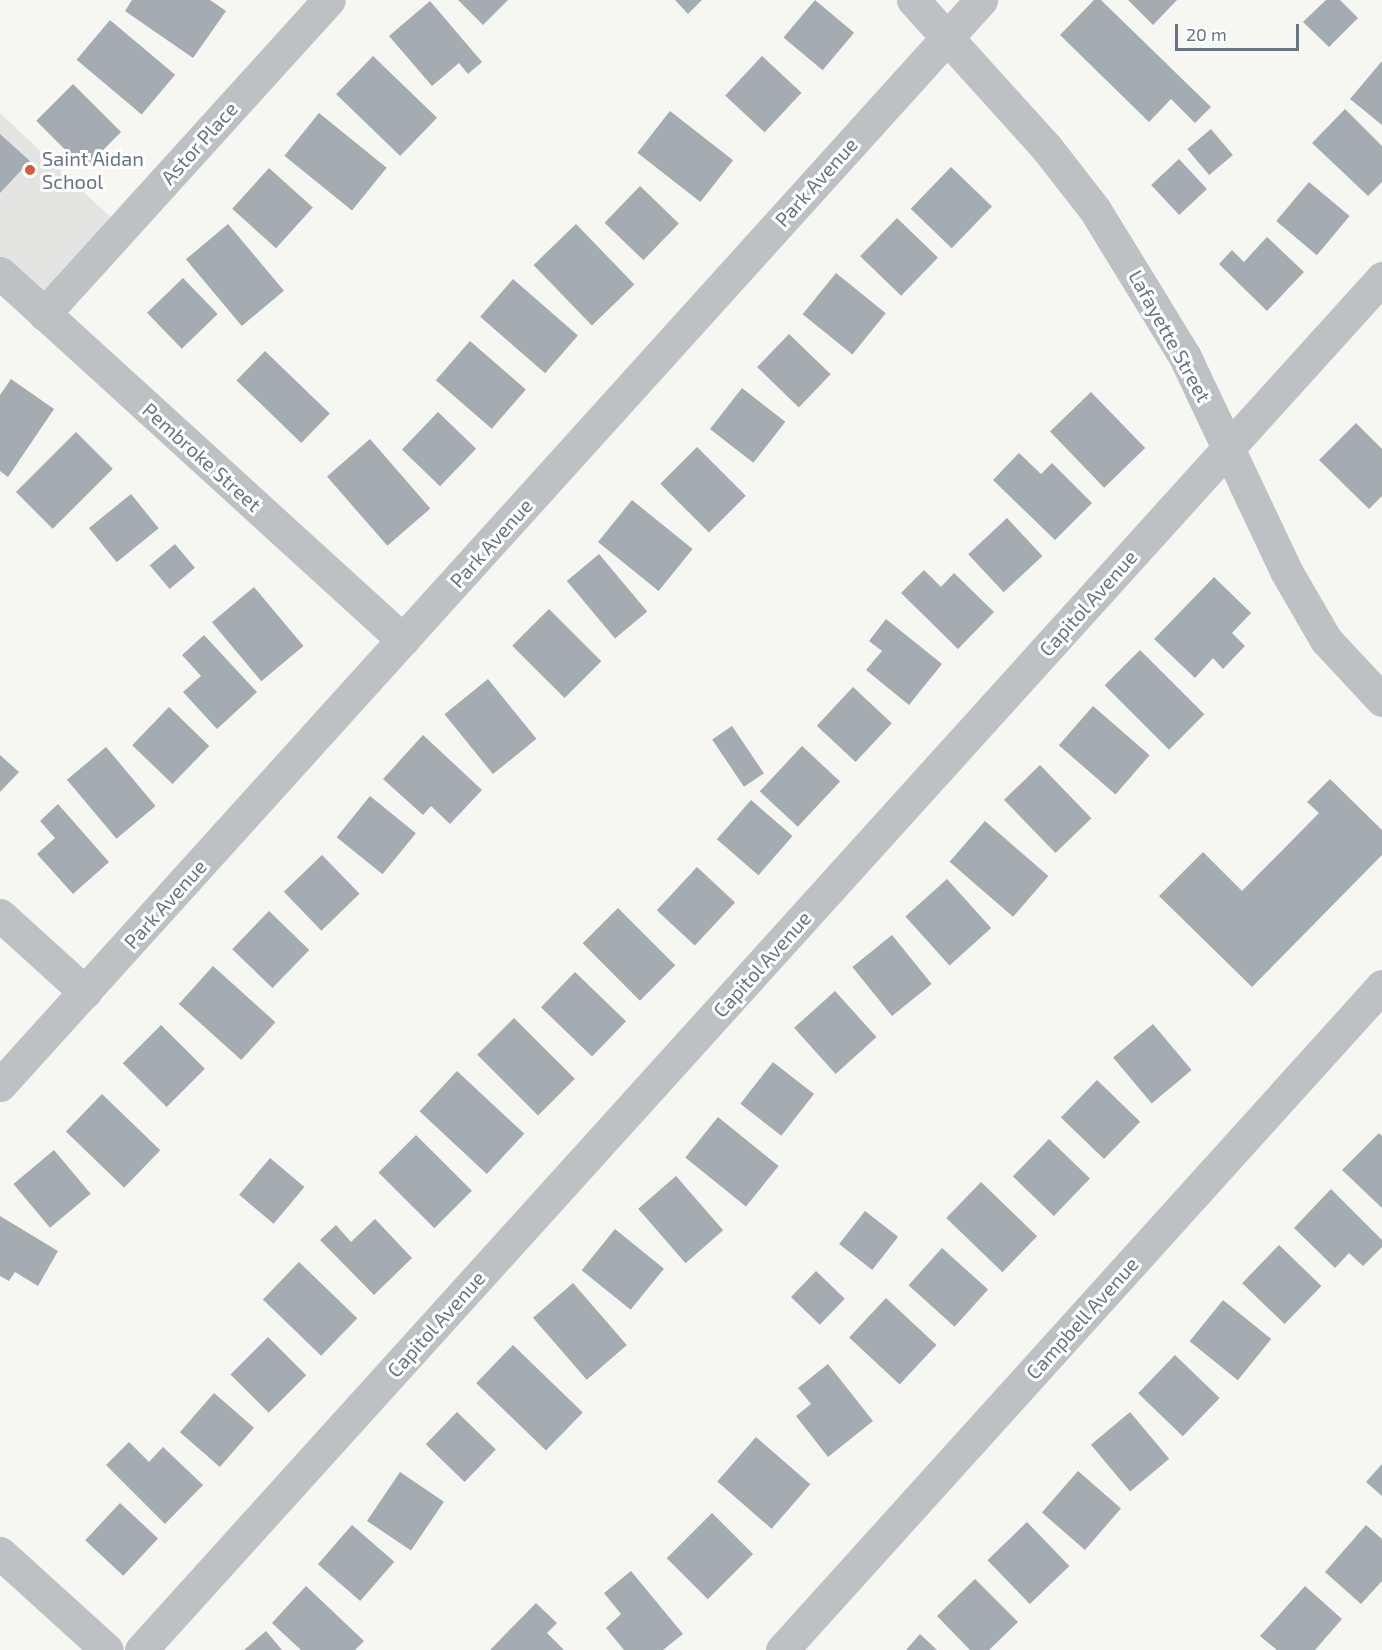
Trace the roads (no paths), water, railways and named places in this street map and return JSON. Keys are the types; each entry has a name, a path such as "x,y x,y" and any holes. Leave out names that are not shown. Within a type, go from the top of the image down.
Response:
{"street":[{"name":"Astor Place","path":"44,314 329,0"},
{"name":"Lafayette Street","path":"913,0 1046,147 1095,210 1168,329 1230,446 1286,571 1326,640 1382,700"},
{"name":"Park Avenue","path":"0,1085 981,0"},
{"name":"Pembroke Street","path":"0,273 403,640"},
{"name":"Capitol Avenue","path":"141,1650 1382,278"},
{"path":"0,915 85,992"},
{"name":"Campbell Avenue","path":"782,1650 1382,986"},
{"path":"0,1553 107,1650"}],"place":[{"name":"Saint Aidan School","path":"30,170"}]}
